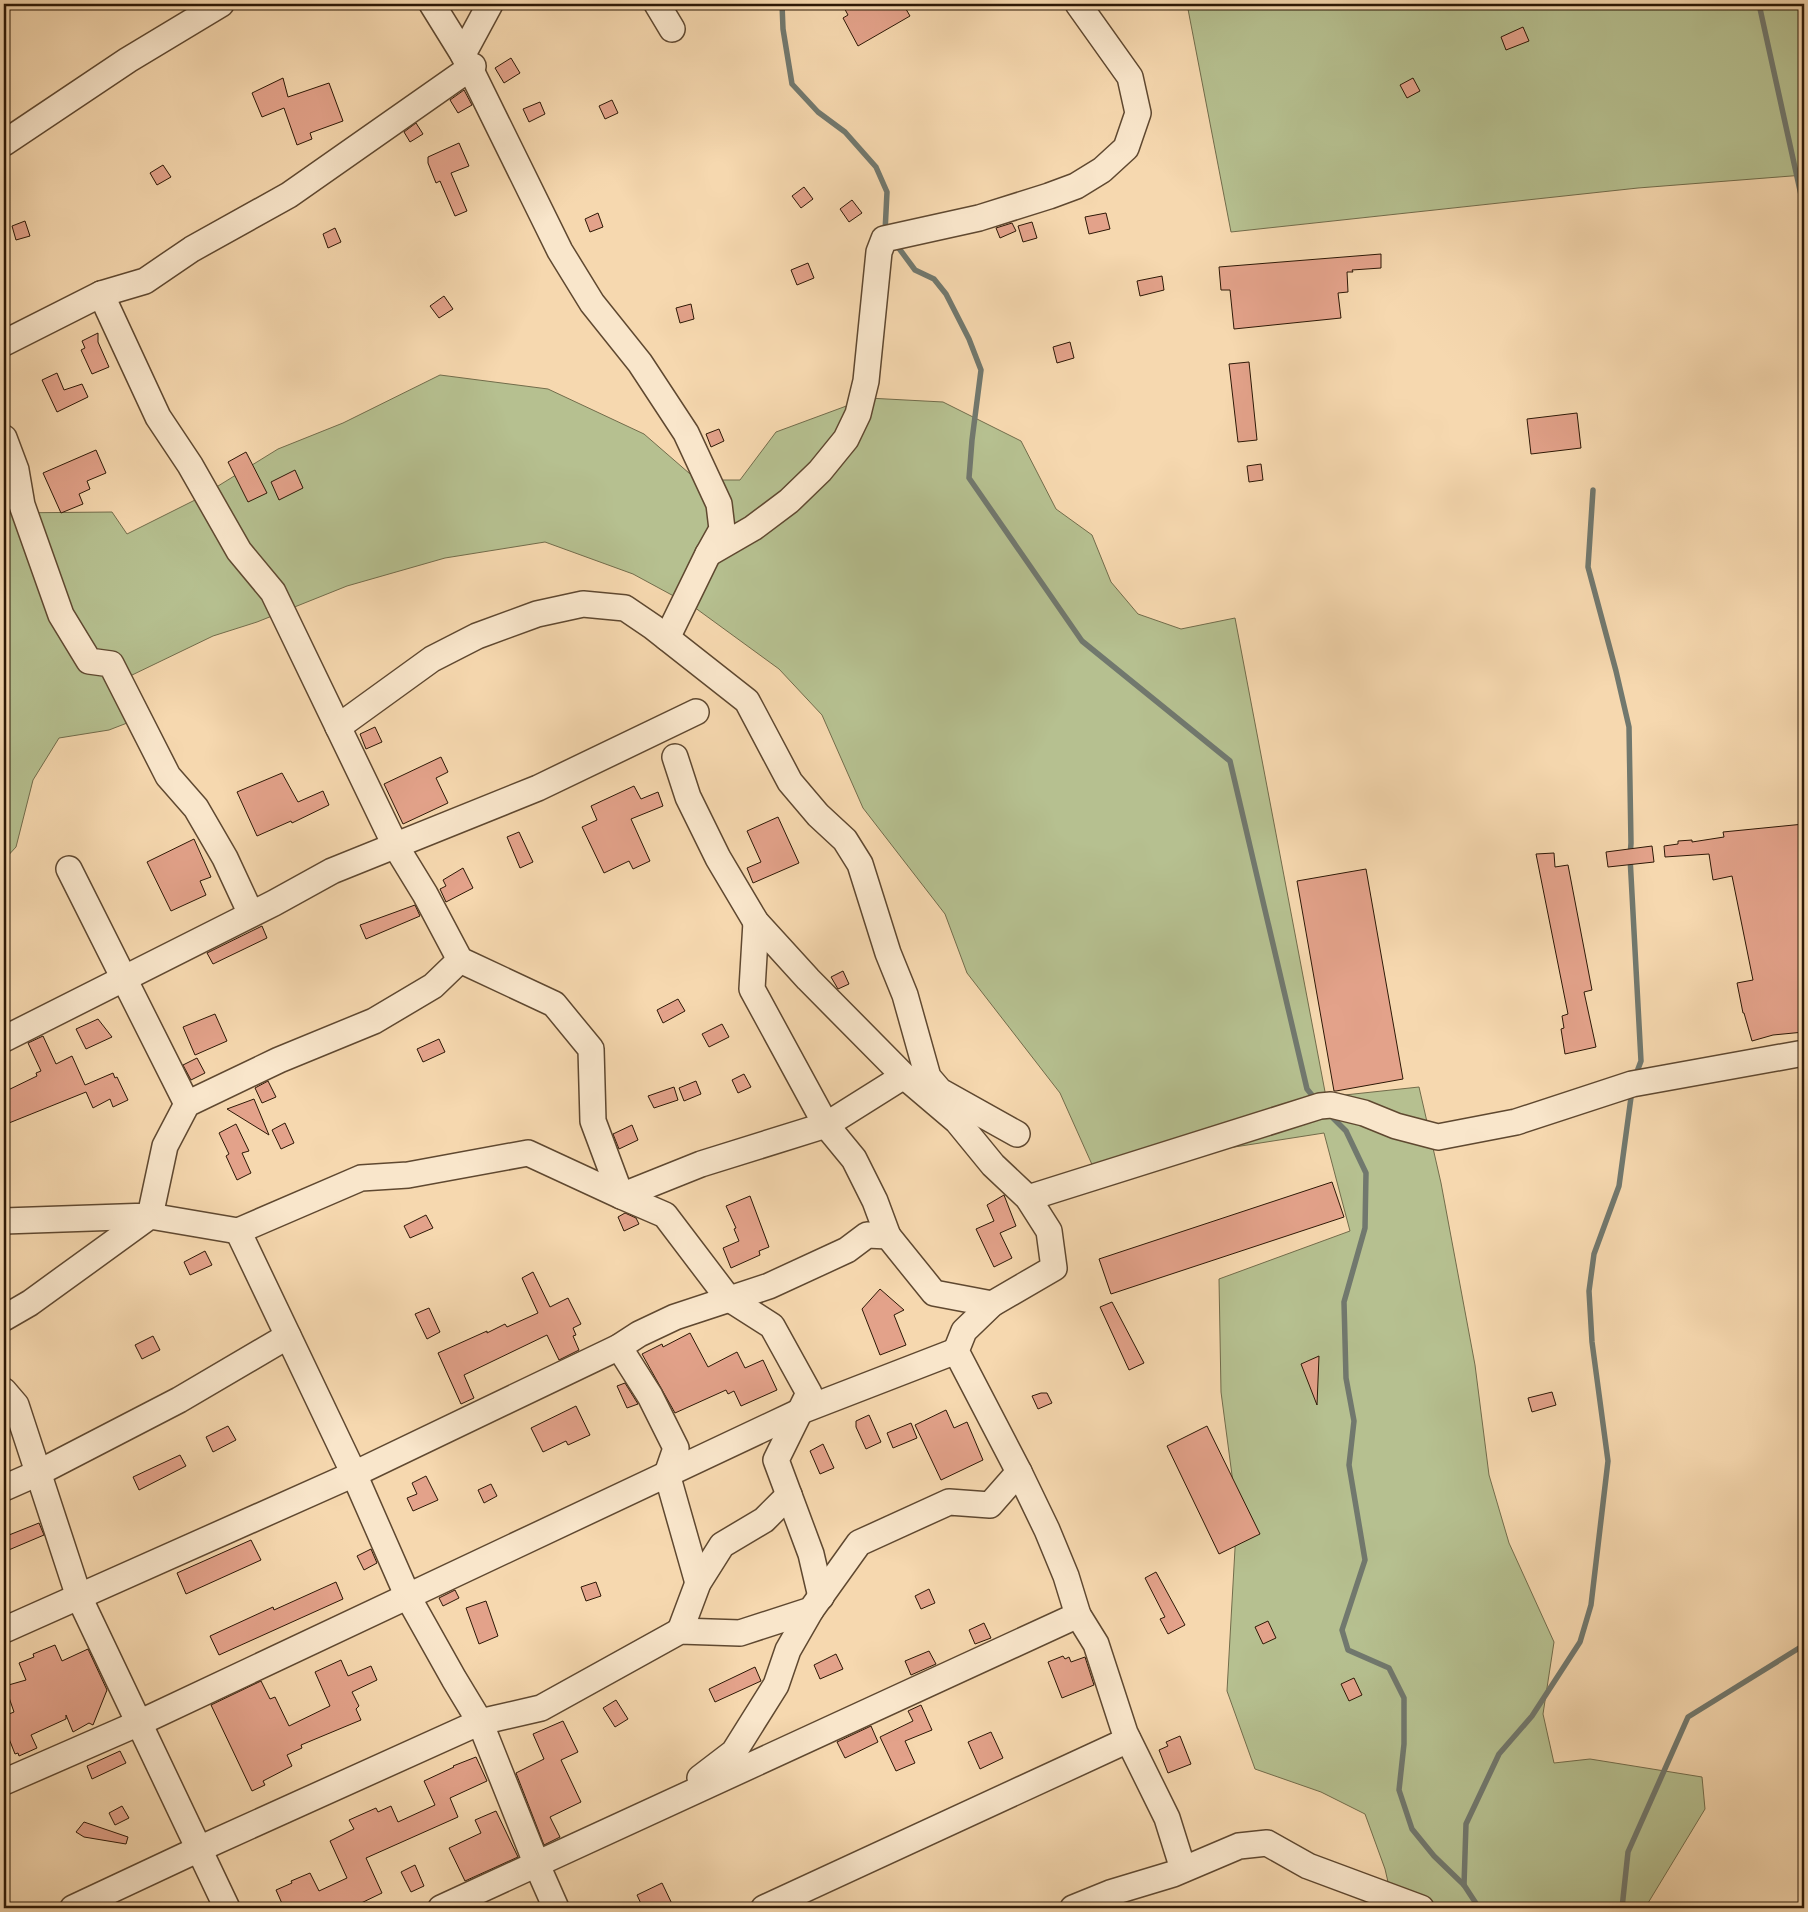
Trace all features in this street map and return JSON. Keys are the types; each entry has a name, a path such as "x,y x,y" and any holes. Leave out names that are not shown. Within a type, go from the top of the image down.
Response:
{"street":[{"path":"4,143 128,60 221,4"},
{"path":"432,4 468,60 560,250 592,303 640,364 681,425 699,458 719,504 722,529 667,638"},
{"path":"4,343 101,294 145,281 192,249 289,195 468,60 490,4"},
{"path":"657,4 672,28"},
{"path":"708,554 753,528 789,502 820,471 846,439 858,414 866,381 879,252 884,239 979,218 1076,186 1102,170 1126,148 1138,114 1130,77 1078,4"},
{"path":"101,294 158,417 190,465 239,551 273,592 395,845 425,894 460,960 554,1004 591,1049 593,1121 621,1196"},
{"path":"4,438 16,470 22,505 61,615 89,662 111,664 168,776 196,808 225,858 251,914"},
{"path":"338,727 432,658 478,636 537,614 583,604 625,608 667,638 747,702 790,782 818,815 845,840 860,864 888,953 905,995 928,1077 940,1092 1017,1134"},
{"path":"4,1039 251,914 332,870 538,788 696,712"},
{"path":"4,1782 139,1724 801,1411 956,1351 964,1331 992,1304 1054,1268 1049,1231 1028,1198 993,1165 957,1121 904,1076 808,979 756,922 718,858 696,814 675,757"},
{"path":"69,869 187,1104"},
{"path":"756,922 752,989 826,1125 854,1159 875,1201 888,1236 934,1293 992,1304"},
{"path":"4,1318 30,1303 150,1216 165,1146 187,1104 279,1060 374,1020 434,986 460,960"},
{"path":"1028,1198 1320,1106 1331,1106 1364,1113 1396,1126 1438,1137 1516,1122 1632,1084 1804,1053"},
{"path":"621,1196 700,1164 826,1125 904,1076"},
{"path":"4,1221 150,1216 238,1231 361,1178 408,1175 528,1153 665,1216 728,1298 772,1326 809,1393 776,1460 811,1554 816,1604"},
{"path":"238,1231 354,1474 408,1597 454,1680 480,1722 556,1908"},
{"path":"4,1630 354,1474 619,1347 639,1334 675,1317 769,1286 847,1250 867,1235 888,1236"},
{"path":"4,1488 38,1474 179,1400 288,1336"},
{"path":"619,1347 650,1396 676,1448 667,1474 698,1583"},
{"path":"956,1351 1047,1530 1066,1576 1078,1615 1096,1644 1128,1740 1167,1818 1183,1869"},
{"path":"4,1391 16,1405 79,1596 227,1908"},
{"path":"472,1891 537,1865 674,1798 734,1752 776,1686 788,1650 816,1604 859,1543 949,1502 990,1505 1019,1472"},
{"path":"680,1631 698,1583 722,1546 764,1520 789,1495"},
{"path":"73,1908 480,1722 541,1708 680,1631 740,1633 816,1604"},
{"path":"441,1908 1078,1615"},
{"path":"764,1908 1128,1740"},
{"path":"1073,1908 1110,1893 1183,1869 1239,1846 1267,1843 1308,1866 1421,1908"}],"green space":[{"path":"1187,4 1804,4 1804,175 1638,188 1231,232"},
{"path":"440,375 548,389 644,434 697,480 740,480 776,432 868,398 943,402 1021,441 1056,509 1092,535 1111,582 1138,614 1181,629 1235,618 1326,1097 1419,1087 1441,1183 1475,1365 1489,1475 1509,1543 1554,1642 1543,1714 1554,1763 1590,1759 1702,1777 1705,1809 1645,1908 1394,1908 1385,1869 1365,1814 1321,1792 1255,1769 1227,1691 1237,1513 1221,1392 1219,1279 1350,1231 1324,1133 1094,1169 1060,1093 967,973 945,914 863,808 822,715 779,669 694,607 633,574 545,542 445,558 347,586 257,622 213,636 130,676 140,718 109,730 59,738 33,780 16,847 4,860 4,513 112,512 127,534 197,499 278,449 343,423"}],"building":[{"path":"842,4 903,4 910,16 858,46 843,18 848,15"},
{"path":"1523,27 1529,41 1506,50 1501,37"},
{"path":"511,58 520,73 504,83 495,68"},
{"path":"283,78 288,97 329,83 343,121 310,133 312,139 297,145 284,108 262,117 252,93"},
{"path":"1413,78 1420,91 1407,98 1400,85"},
{"path":"464,90 472,105 458,113 450,100"},
{"path":"612,100 618,113 605,119 599,106"},
{"path":"540,102 545,114 529,122 523,109"},
{"path":"416,123 423,134 410,142 404,132"},
{"path":"459,143 469,166 451,173 467,211 455,216 440,181 436,183 428,163 428,157"},
{"path":"163,165 171,177 157,185 150,173"},
{"path":"804,187 813,199 801,208 792,196"},
{"path":"852,200 862,213 849,222 840,209"},
{"path":"598,213 603,227 590,232 585,219"},
{"path":"1106,213 1110,229 1089,234 1085,217"},
{"path":"25,221 30,236 16,240 12,226"},
{"path":"1032,222 1037,238 1023,242 1018,226"},
{"path":"1012,223 1016,231 1000,238 996,228"},
{"path":"335,228 341,242 328,248 323,234"},
{"path":"1381,254 1381,268 1347,272 1348,292 1338,293 1341,318 1234,329 1230,290 1221,290 1219,267"},
{"path":"808,263 814,278 797,285 791,270"},
{"path":"1162,276 1164,290 1140,296 1137,281"},
{"path":"444,296 453,309 439,318 430,306"},
{"path":"691,304 694,319 680,323 676,308"},
{"path":"98,333 98,342 109,367 92,374 81,350 85,348 82,341"},
{"path":"1070,342 1074,358 1057,363 1053,347"},
{"path":"1249,362 1257,440 1238,442 1229,364"},
{"path":"57,373 64,390 82,384 88,397 57,412 42,380"},
{"path":"1577,413 1581,448 1531,454 1527,419"},
{"path":"719,429 724,441 711,447 706,434"},
{"path":"96,450 106,473 87,481 90,489 79,494 83,504 61,513 43,473"},
{"path":"246,452 267,493 248,502 228,462"},
{"path":"1261,464 1263,480 1249,482 1247,466"},
{"path":"295,470 303,488 279,500 271,482"},
{"path":"375,727 382,742 366,749 360,734"},
{"path":"441,757 448,772 436,778 448,803 403,824 384,784"},
{"path":"282,773 298,802 323,791 329,805 292,823 291,821 257,836 237,792"},
{"path":"634,786 641,799 658,792 663,806 631,819 650,861 633,869 629,861 604,873 582,827 597,820 591,806"},
{"path":"778,817 799,863 753,883 747,868 761,862 747,831"},
{"path":"1804,824 1804,1032 1773,1035 1752,1041 1743,1013 1737,983 1753,980 1732,876 1713,880 1709,854 1665,857 1664,846 1678,844 1678,841 1692,840 1692,842 1724,837 1723,832"},
{"path":"519,832 533,862 520,868 507,837"},
{"path":"194,839 211,877 200,881 206,895 171,911 147,862"},
{"path":"1652,846 1654,862 1608,867 1606,852"},
{"path":"1554,853 1555,867 1568,865 1592,990 1584,992 1596,1047 1565,1054 1561,1029 1564,1028 1562,1016 1568,1014 1536,854"},
{"path":"463,868 473,888 446,902 440,889 446,886 443,880"},
{"path":"1366,869 1403,1079 1334,1091 1297,881"},
{"path":"415,905 420,916 366,939 360,925"},
{"path":"262,926 267,938 213,964 207,953"},
{"path":"843,971 849,984 838,989 831,977"},
{"path":"678,999 685,1011 663,1023 657,1010"},
{"path":"215,1014 227,1041 195,1055 183,1027"},
{"path":"98,1019 112,1037 86,1049 76,1029"},
{"path":"722,1024 729,1037 709,1047 702,1034"},
{"path":"43,1036 56,1064 72,1056 85,1085 113,1073 115,1078 117,1077 128,1100 113,1107 110,1099 93,1108 86,1092 4,1125 4,1092 37,1076 36,1073 41,1071 28,1043"},
{"path":"439,1039 445,1052 423,1062 417,1049"},
{"path":"197,1058 205,1073 191,1080 183,1065"},
{"path":"744,1074 751,1087 738,1093 732,1080"},
{"path":"268,1081 276,1097 262,1103 255,1088"},
{"path":"696,1081 701,1094 684,1101 679,1088"},
{"path":"674,1087 678,1100 654,1108 648,1096"},
{"path":"254,1099 269,1135 227,1109"},
{"path":"285,1123 294,1143 281,1149 272,1130"},
{"path":"236,1124 249,1151 242,1153 251,1173 237,1180 226,1156 229,1154 219,1133"},
{"path":"632,1125 638,1140 619,1149 613,1134"},
{"path":"1332,1182 1344,1217 1111,1294 1099,1259"},
{"path":"1004,1195 1016,1226 1000,1233 1012,1258 994,1267 976,1229 994,1221 987,1205"},
{"path":"750,1196 769,1247 759,1251 760,1255 731,1268 723,1248 739,1241 734,1229 736,1228 726,1206"},
{"path":"625,1213 636,1218 639,1224 624,1231 618,1217"},
{"path":"426,1215 433,1228 410,1238 404,1226"},
{"path":"205,1251 212,1265 190,1275 184,1262"},
{"path":"533,1272 550,1307 568,1298 581,1324 573,1328 576,1335 573,1336 579,1350 559,1360 547,1335 464,1375 474,1398 461,1404 438,1353 487,1331 487,1333 505,1324 507,1327 538,1313 522,1278"},
{"path":"880,1289 904,1310 894,1315 906,1345 880,1355 862,1309"},
{"path":"1112,1302 1144,1363 1129,1370 1100,1307"},
{"path":"429,1308 440,1332 427,1339 415,1314"},
{"path":"690,1333 708,1367 737,1352 745,1368 763,1360 777,1390 741,1406 734,1391 728,1394 726,1390 675,1413 642,1354 662,1344 663,1347"},
{"path":"153,1336 160,1350 142,1359 135,1345"},
{"path":"1319,1356 1317,1405 1301,1364"},
{"path":"625,1383 638,1404 627,1408 617,1386"},
{"path":"1552,1392 1556,1405 1532,1412 1528,1398"},
{"path":"1047,1393 1052,1403 1038,1409 1032,1396"},
{"path":"576,1406 590,1435 568,1445 566,1441 543,1452 531,1428"},
{"path":"946,1410 954,1428 967,1422 983,1460 941,1480 915,1425"},
{"path":"869,1415 881,1442 866,1449 856,1427 856,1421"},
{"path":"911,1423 917,1438 893,1448 887,1433"},
{"path":"228,1426 236,1440 213,1452 206,1437"},
{"path":"1207,1426 1260,1534 1219,1554 1167,1446"},
{"path":"823,1444 834,1468 820,1474 810,1451"},
{"path":"180,1455 186,1466 139,1490 133,1477"},
{"path":"426,1476 438,1500 413,1511 407,1498 417,1494 412,1483"},
{"path":"491,1484 497,1496 484,1503 478,1490"},
{"path":"39,1523 44,1535 4,1552 4,1537"},
{"path":"251,1540 261,1560 186,1594 177,1573"},
{"path":"371,1549 377,1563 364,1570 357,1556"},
{"path":"1156,1572 1185,1625 1168,1634 1160,1619 1165,1617 1145,1578"},
{"path":"336,1582 343,1599 219,1655 210,1636 273,1607 274,1610"},
{"path":"596,1582 601,1596 586,1601 581,1587"},
{"path":"929,1589 935,1603 921,1609 915,1596"},
{"path":"455,1590 459,1598 443,1606 439,1598"},
{"path":"486,1601 498,1636 479,1644 466,1608"},
{"path":"1268,1621 1276,1638 1263,1644 1255,1627"},
{"path":"984,1623 991,1638 975,1644 969,1630"},
{"path":"55,1645 62,1661 88,1649 107,1690 93,1725 89,1723 73,1732 66,1715 66,1719 31,1735 37,1748 19,1756 18,1753 15,1754 4,1726 4,1716 14,1712 5,1686 26,1680 19,1663 34,1657 33,1654"},
{"path":"929,1651 936,1664 911,1675 905,1661"},
{"path":"836,1654 843,1669 820,1679 814,1665"},
{"path":"1063,1656 1065,1659 1069,1657 1071,1662 1085,1657 1094,1685 1062,1698 1048,1662"},
{"path":"341,1660 348,1676 371,1666 377,1680 352,1692 359,1706 356,1709 361,1720 301,1745 302,1748 287,1755 292,1766 263,1781 265,1785 252,1791 211,1705 261,1681 270,1699 275,1697 289,1726 330,1706 315,1672"},
{"path":"755,1667 761,1681 715,1702 709,1689"},
{"path":"1354,1678 1362,1695 1349,1701 1341,1684"},
{"path":"616,1700 628,1719 615,1727 603,1708"},
{"path":"921,1705 932,1730 905,1741 915,1763 896,1771 880,1737 913,1721 908,1711"},
{"path":"563,1721 578,1752 561,1760 581,1802 550,1817 560,1837 544,1845 516,1773 544,1759 533,1734"},
{"path":"871,1726 878,1742 845,1758 837,1742"},
{"path":"991,1732 1003,1758 980,1769 968,1742"},
{"path":"1180,1736 1191,1764 1168,1773 1159,1750 1168,1746 1166,1742"},
{"path":"120,1751 126,1763 92,1779 87,1766"},
{"path":"476,1757 487,1781 450,1798 458,1817 366,1858 382,1893 357,1905 359,1908 284,1908 276,1890 292,1883 291,1881 310,1873 319,1891 347,1878 330,1841 354,1829 349,1820 376,1808 378,1812 391,1806 398,1822 435,1805 424,1781"},
{"path":"122,1806 129,1818 115,1825 109,1813"},
{"path":"496,1811 518,1857 465,1881 449,1848 481,1833 475,1820"},
{"path":"84,1822 128,1837 126,1844 84,1837 76,1832"},
{"path":"415,1865 424,1886 411,1892 401,1872"},
{"path":"662,1883 674,1908 643,1908 637,1895"}],"waterway":[{"path":"782,4 783,29 792,84 818,112 845,132 876,167 887,192 885,232"},
{"path":"1759,4 1801,195"},
{"path":"895,245 915,270 934,279 946,294 969,339 981,370 969,478 1082,641 1230,761 1307,1089 1316,1100"},
{"path":"1593,490 1588,567 1629,727 1630,857 1641,1061 1635,1077"},
{"path":"1464,1885 1466,1824 1499,1754 1532,1716 1580,1642 1591,1605 1608,1461 1592,1342 1589,1291 1594,1254 1619,1186 1632,1090"},
{"path":"1329,1114 1346,1131 1366,1173 1365,1228 1344,1302 1346,1378 1354,1421 1349,1465 1365,1560 1342,1630 1348,1650 1389,1668 1404,1698 1404,1744 1399,1790 1412,1829 1434,1856 1464,1885 1479,1908"},
{"path":"1622,1908 1628,1852 1688,1717 1804,1645"}]}
